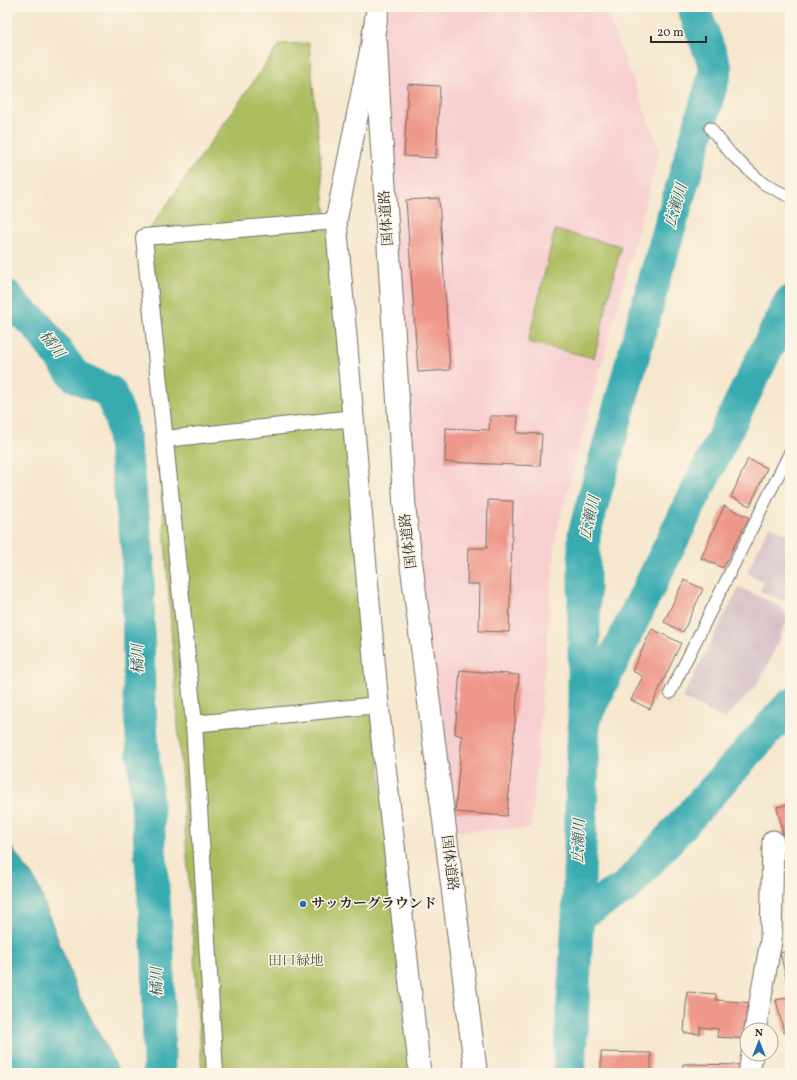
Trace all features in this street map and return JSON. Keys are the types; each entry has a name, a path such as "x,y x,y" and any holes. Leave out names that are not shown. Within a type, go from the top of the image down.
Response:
{"street":[{"name":"国体道路","path":"378,7 374,37 376,43 405,514 476,1073"},
{"path":"374,37 336,221 378,705 420,1073"},
{"path":"214,1073 194,724 144,237 336,221"},
{"path":"165,439 354,418"},
{"path":"194,724 378,705"},
{"path":"756,1022 771,941 773,841"},
{"path":"749,1073 751,1062"}],"lane":[{"path":"710,128 732,155 759,180 790,197"},
{"path":"670,693 790,452"}],"shaded area":[{"path":"378,7 605,7 660,150 556,534 531,829 445,831 405,514"},
{"path":"769,526 789,535 790,534 790,596 787,603 760,591 764,582 747,573"},
{"path":"739,587 782,607 788,618 767,667 756,686 725,719 682,698"}],"green space":[{"name":"田口緑地","path":"309,43 410,1073 202,1073 144,237 280,44"},
{"path":"555,230 621,246 594,358 528,342"}],"water":[{"path":"7,841 37,883 79,996 120,1073 7,1073"}],"building":[{"path":"408,84 440,86 436,158 404,156"},
{"path":"439,198 450,370 418,372 406,200"},
{"path":"490,416 518,416 517,433 542,434 540,466 445,462 446,428 489,430"},
{"path":"748,459 767,468 750,506 731,497"},
{"path":"488,500 513,501 509,632 479,631 480,584 467,584 468,548 487,548"},
{"path":"724,506 749,517 723,568 701,558"},
{"path":"684,580 703,589 683,632 664,622"},
{"path":"652,629 681,643 650,709 631,700 643,676 632,671"},
{"path":"460,670 519,675 507,816 455,812 462,736 455,734"},
{"path":"790,804 790,837 784,838 777,807"},
{"path":"790,857 790,872 789,872 786,858"},
{"path":"790,950 790,982 787,982 780,953"},
{"path":"687,992 716,994 716,1000 753,1003 749,1022 739,1022 739,1038 717,1037 718,1029 700,1027 700,1034 684,1033"},
{"path":"790,997 790,1032 784,1033 776,1000"},
{"path":"601,1052 651,1053 651,1072 601,1071"},
{"path":"683,1064 748,1065 748,1073 683,1073"}],"waterway":[{"name":"広瀬川","path":"569,1073 578,915 584,718 584,534 655,278 716,69 693,7"},
{"name":"橘川","path":"7,296 17,309 35,323 75,376 110,392 121,420 138,557 139,697 158,956 159,1073"},
{"path":"587,713 790,302"},
{"path":"578,915 626,887 790,705"}],"place":[{"name":"サッカーグラウンド","path":"303,904"}]}
